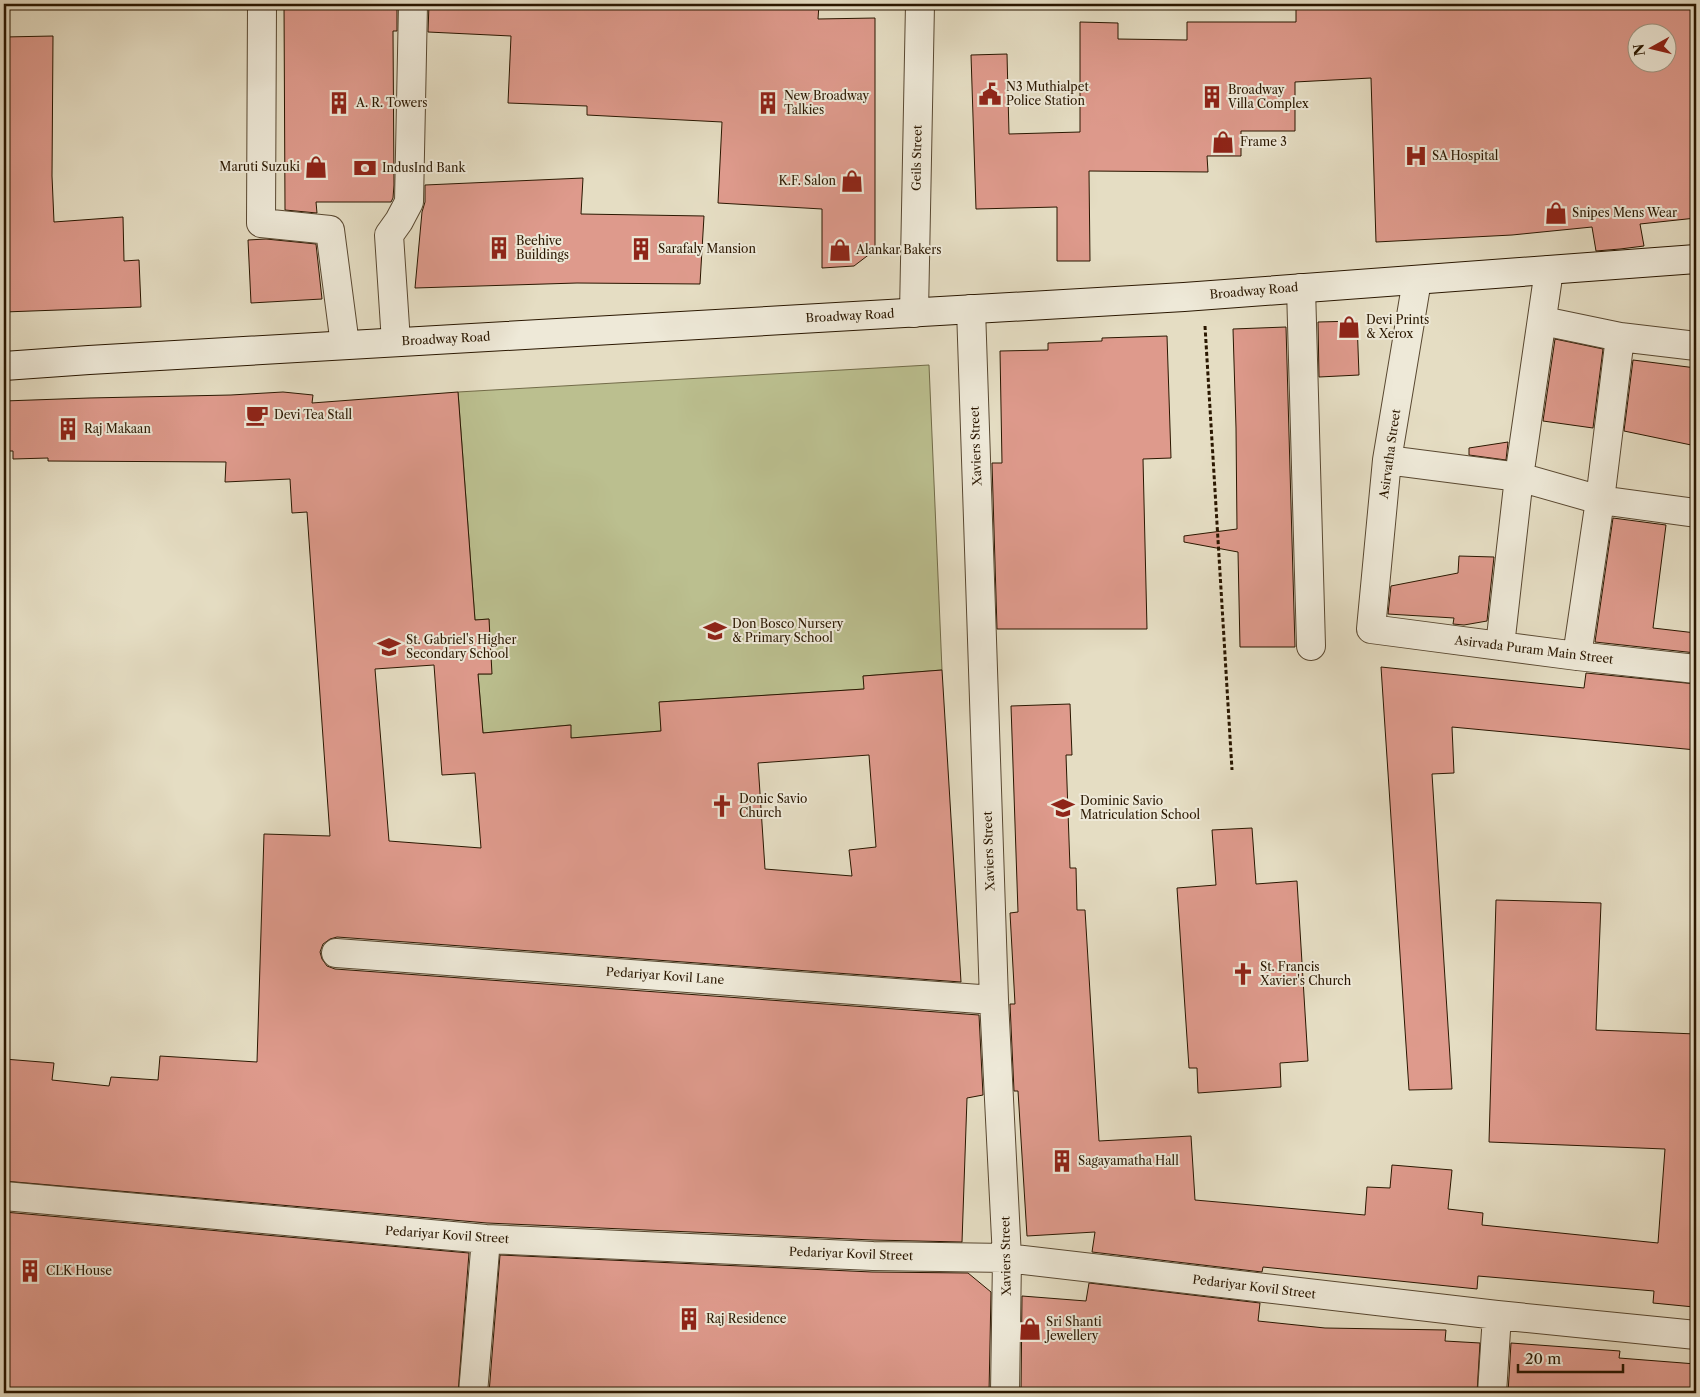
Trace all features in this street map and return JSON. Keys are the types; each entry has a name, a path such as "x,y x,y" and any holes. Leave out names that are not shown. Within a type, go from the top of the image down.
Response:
{"street":[{"path":"262,4 261,223 330,230 345,345"},
{"path":"396,342 389,235 400,221 409,202 413,4"},
{"name":"Geils Street","path":"914,312 920,4"},
{"name":"Broadway Road","path":"4,366 1203,296 1696,259"},
{"path":"1500,646 1519,477 1549,270"},
{"name":"Asirvatha Street","path":"1371,629 1387,460 1418,280"},
{"path":"1301,288 1311,646"},
{"name":"Xaviers Street","path":"971,309 994,1000 1007,1258 1005,1393"},
{"path":"1543,321 1620,338 1696,346"},
{"path":"1577,656 1600,500 1620,338"},
{"path":"1387,460 1519,477 1600,500 1696,513"},
{"name":"Asirvada Puram Main Street","path":"1371,629 1577,656 1696,668"},
{"name":"Pedariyar Kovil Lane","path":"336,952 994,1000"},
{"name":"Pedariyar Kovil Street","path":"4,1196 486,1239 873,1256 1007,1258 1497,1315 1696,1335"},
{"path":"473,1393 486,1239"},
{"path":"1492,1393 1497,1315"}],"path":[{"path":"1203,296 1232,770"}],"green space":[{"name":"Don Bosco Nursery & Primary School","path":"929,365 942,670 863,676 865,689 660,702 661,731 571,738 570,725 483,733 478,674 491,674 489,619 475,620 458,392"}],"building":[{"name":"A. R. Towers","path":"284,4 397,4 397,31 393,31 394,185 391,202 316,202 317,213 285,210"},
{"path":"429,4 819,4 818,19 875,18 875,250 854,266 822,268 822,209 718,203 722,122 587,115 587,106 508,103 511,36 428,32"},
{"path":"1296,4 1696,4 1696,218 1640,224 1644,246 1596,251 1592,227 1512,235 1376,242 1371,78 1295,82 1295,131 1241,131 1241,156 1207,156 1208,172 1089,171 1090,261 1057,261 1057,207 976,209 971,55 1007,54 1009,134 1080,132 1080,22 1118,23 1118,39 1187,40 1187,22 1296,22"},
{"path":"53,36 52,176 54,222 123,217 124,261 139,260 141,307 4,312 4,37"},
{"name":"Beehive Buildings","path":"583,178 581,214 704,216 700,284 577,283 415,288 422,212 425,202 425,185"},
{"path":"266,239 316,244 322,299 251,303 248,240"},
{"path":"1357,321 1359,375 1319,377 1318,322"},
{"path":"1286,327 1295,647 1240,647 1238,552 1184,542 1184,536 1237,529 1233,329"},
{"path":"1167,336 1171,458 1143,459 1147,629 997,629 992,463 1002,463 1000,351 1048,350 1048,343 1102,341 1102,338"},
{"path":"1555,339 1603,349 1593,428 1543,421"},
{"path":"1633,360 1696,368 1696,446 1624,431"},
{"path":"283,392 313,395 312,403 458,392 475,620 489,619 492,674 478,674 483,733 571,725 571,738 661,731 659,702 864,689 863,676 942,670 961,982 337,937 323,944 320,952 327,966 335,969 979,1015 983,1095 967,1098 962,1242 873,1240 487,1223 4,1181 4,1059 54,1063 52,1080 109,1086 111,1077 158,1080 160,1056 257,1062 264,834 330,836 307,512 292,513 290,479 225,482 226,462 48,461 48,458 13,459 13,451 4,451 4,401","holes":["434,665 442,775 475,773 481,848 389,841 375,669","869,755 876,847 849,850 852,876 765,869 758,763"]},
{"path":"1508,442 1506,460 1469,455 1469,448"},
{"path":"1613,518 1666,525 1653,628 1696,633 1696,653 1595,642"},
{"path":"1459,556 1494,557 1487,621 1464,625 1453,624 1454,618 1388,614 1391,586 1458,573"},
{"path":"1381,667 1584,688 1586,673 1696,684 1696,750 1452,727 1454,773 1432,774 1452,1089 1409,1090"},
{"path":"1070,704 1072,755 1066,755 1070,868 1076,868 1077,910 1085,910 1099,1141 1191,1136 1195,1200 1365,1215 1367,1187 1390,1188 1392,1165 1452,1170 1448,1209 1483,1213 1482,1225 1658,1243 1665,1149 1489,1142 1496,900 1601,903 1596,1030 1696,1034 1694,1164 1696,1165 1696,1286 1694,1307 1653,1303 1654,1291 1478,1276 1477,1289 1263,1267 1262,1272 1092,1252 1095,1232 1027,1236 1018,1091 1014,1091 1010,1004 1015,1004 1010,913 1018,912 1011,706"},
{"name":"St. Francis Xavier's Church","path":"1252,828 1256,884 1297,881 1308,1061 1280,1063 1281,1087 1198,1093 1197,1068 1189,1068 1177,888 1216,885 1212,830"},
{"path":"4,1212 469,1253 458,1393 4,1393"},
{"path":"500,1255 872,1272 968,1273 991,1292 989,1393 489,1393"},
{"path":"1089,1283 1260,1303 1258,1321 1325,1328 1446,1330 1445,1341 1480,1343 1477,1393 1021,1393 1022,1296 1086,1301"},
{"path":"1511,1343 1620,1351 1619,1358 1696,1364 1696,1393 1508,1393"}],"place":[{"name":"N3 Muthialpet Police Station","path":"990,94"},
{"name":"Broadway Villa Complex","path":"1212,97"},
{"name":"A. R. Towers","path":"339,103"},
{"name":"New Broadway Talkies","path":"768,103"},
{"name":"Frame 3","path":"1223,142"},
{"name":"SA Hospital","path":"1416,156"},
{"name":"Maruti Suzuki","path":"316,167"},
{"name":"IndusInd Bank","path":"365,168"},
{"name":"K.F. Salon","path":"852,181"},
{"name":"Snipes Mens Wear","path":"1556,213"},
{"name":"Beehive Buildings","path":"499,248"},
{"name":"Sarafaly Mansion","path":"641,249"},
{"name":"Alankar Bakers","path":"840,250"},
{"name":"Devi Prints & Xerox","path":"1349,327"},
{"name":"Devi Tea Stall","path":"257,415"},
{"name":"Raj Makaan","path":"68,429"},
{"name":"Don Bosco Nursery & Primary School","path":"715,631"},
{"name":"St. Gabriel's Higher Secondary School","path":"389,647"},
{"name":"Donic Savio Church","path":"722,806"},
{"name":"Dominic Savio Matriculation School","path":"1063,808"},
{"name":"St. Francis Xavier's Church","path":"1243,974"},
{"name":"Sagayamatha Hall","path":"1062,1161"},
{"name":"CLK House","path":"30,1271"},
{"name":"Raj Residence","path":"689,1319"},
{"name":"Sri Shanti Jewellery","path":"1030,1329"}]}
